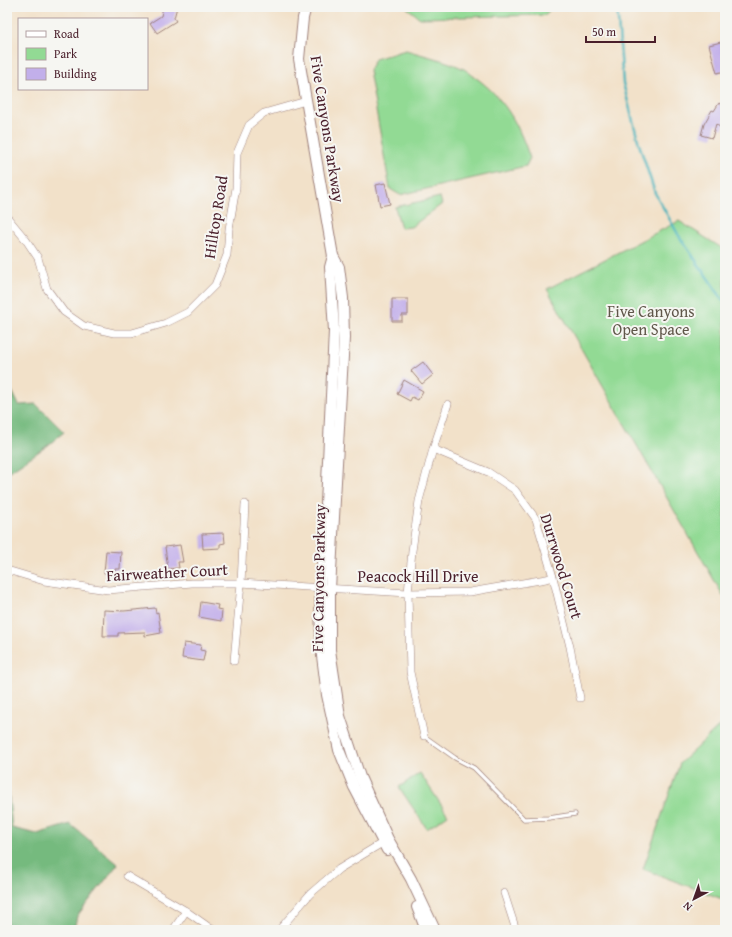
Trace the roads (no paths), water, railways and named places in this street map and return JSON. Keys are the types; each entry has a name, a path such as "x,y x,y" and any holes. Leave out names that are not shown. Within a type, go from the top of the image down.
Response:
{"main road":[{"name":"Five Canyons Parkway","path":"306,7 303,18 299,59 333,256 330,267 334,331 325,526 325,589 321,648 327,695 339,750 354,787 385,841 422,916 426,930"},
{"name":"Five Canyons Parkway","path":"385,841 411,879 435,930"}],"street":[{"name":"Hilltop Road","path":"7,217 26,240 38,258 47,289 64,312 84,326 114,333 132,333 166,323 188,312 215,285 227,255 229,229 236,188 237,153 249,125 264,113 306,101"},
{"path":"424,736 410,672 408,593 419,501 433,449 448,404"},
{"name":"Durrwood Court","path":"433,449 488,472 516,490 536,518 553,577 570,647 580,698"},
{"path":"234,661 241,583 245,504"},
{"name":"Fairweather Court","path":"7,570 44,581 108,590 192,583 241,583 325,589"},
{"name":"Peacock Hill Drive","path":"325,589 408,593 470,592 553,577"},
{"path":"279,930 310,894 339,869 385,841"},
{"path":"128,876 186,911 213,930"},
{"path":"504,893 516,930"},
{"path":"173,930 186,911"}],"lane":[{"path":"424,736 455,758 474,768 524,819 549,818 575,814"}],"waterway":[{"path":"617,7 623,83 639,144 655,193 679,236 725,303"}],"park label":[{"name":"Five Canyons Open Space","path":"651,320"}]}
